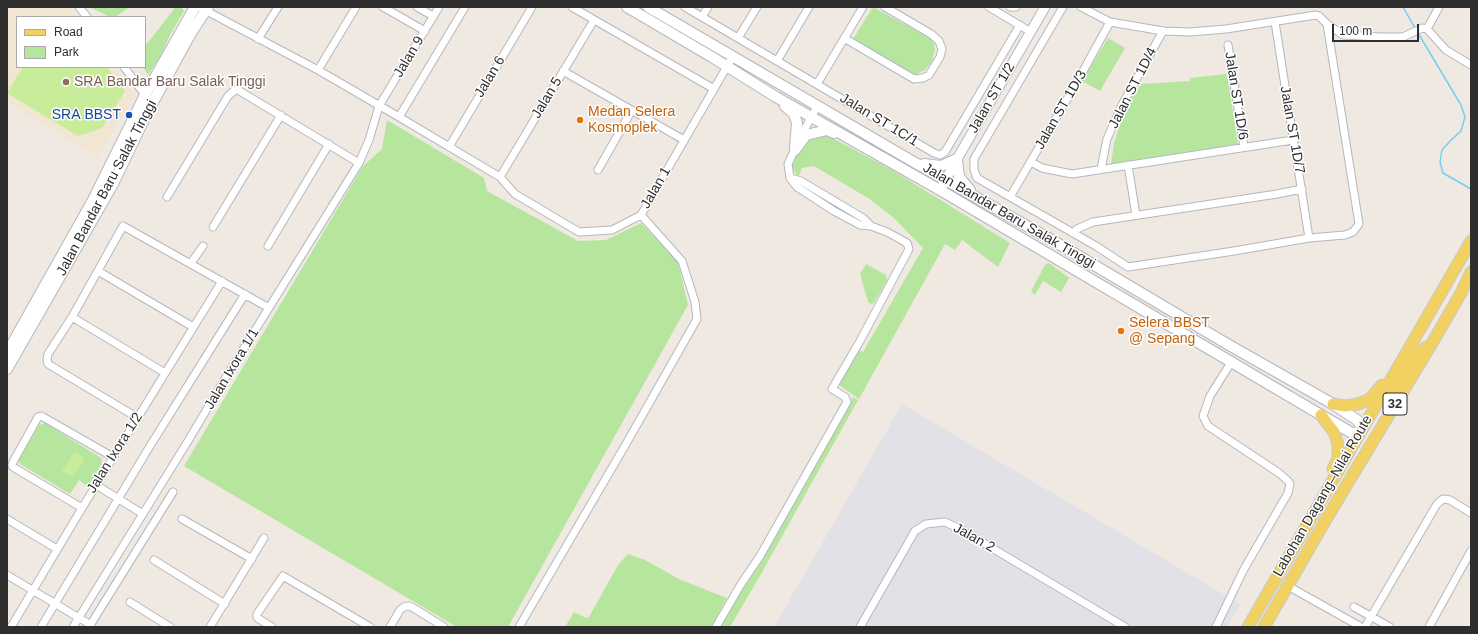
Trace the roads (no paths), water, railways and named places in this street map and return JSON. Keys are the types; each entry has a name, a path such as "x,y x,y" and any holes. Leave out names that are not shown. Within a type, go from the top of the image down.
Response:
{"main road":[{"name":"Jalan Bandar Baru Salak Tinggi","path":"7,353 93,200 145,95 195,7"},
{"name":"Jalan Bandar Baru Salak Tinggi","path":"627,7 776,96 1232,361 1352,433 1361,432 1360,424 1357,420 1332,404 648,7"},
{"name":"Jalan Bandar Baru Salak Tinggi","path":"7,369 113,184 154,101 204,8"},
{"path":"776,96 794,114 797,123 795,150"},
{"path":"795,150 806,135 827,130 874,152"},
{"path":"912,161 930,166 941,166 957,159 959,177 976,196"},
{"name":"Labohan Dagang–Nilai Route","path":"1248,627 1471,241"},
{"name":"Labohan Dagang–Nilai Route","path":"1264,627 1328,516 1431,345 1466,292 1470,277"},
{"path":"1328,516 1329,500 1356,453 1361,439 1361,432 1368,429 1375,421 1415,355 1431,345"},
{"path":"1332,404 1345,406 1358,404 1370,399 1389,378 1408,350"},
{"path":"1275,387 1282,376"},
{"path":"1318,504 1338,458 1338,444 1334,432 1321,415"}],"street":[{"path":"79,7 86,16"},
{"path":"258,39 278,7"},
{"path":"318,70 356,7"},
{"path":"383,7 425,31"},
{"path":"417,7 433,16"},
{"name":"Jalan 9","path":"379,106 439,7"},
{"path":"399,117 465,7"},
{"name":"Jalan 6","path":"449,147 532,7"},
{"path":"572,7 714,89"},
{"name":"Jalan ST 1C/1","path":"685,7 934,153 940,155 945,152 1020,25"},
{"path":"702,17 708,7"},
{"path":"738,38 757,7"},
{"path":"777,61 809,7"},
{"path":"817,84 862,7"},
{"path":"844,38 914,79 923,78 929,75 940,57 942,49 939,41 931,34 885,7"},
{"path":"989,7 1031,32"},
{"name":"Jalan ST 1/2","path":"940,190 1045,7"},
{"path":"1063,7 974,159 974,170 977,178 1073,233 1128,267 1309,238 1344,235 1353,232 1359,224 1327,24"},
{"path":"1081,7 1110,22 1163,31 1190,32 1226,29 1316,16 1320,16 1327,24 1343,35 1403,37 1422,28 1427,28"},
{"path":"1427,28 1439,7"},
{"path":"204,8 258,39 318,70 500,177"},
{"name":"Jalan 5","path":"500,177 594,20"},
{"name":"Jalan ST 1D/3","path":"1010,197 1110,22"},
{"name":"Jalan ST 1D/7","path":"1275,22 1309,238"},
{"path":"1427,28 1446,50 1471,65"},
{"name":"Jalan ST 1D/4","path":"1101,169 1108,139 1122,105 1163,31"},
{"name":"Jalan ST 1D/6","path":"1228,45 1244,147"},
{"name":"Jalan 1","path":"500,177 515,194 579,232 612,230 640,215 733,56"},
{"path":"125,68 145,95 154,101"},
{"path":"563,71 684,140"},
{"path":"167,197 228,96 231,92 238,90 359,163"},
{"path":"716,627 741,584 760,556 847,402 845,397 832,388 860,341 909,249 907,243 887,232 871,226 860,225 834,211 797,188 790,178 788,164 818,105"},
{"name":"Jalan Ixora 1/1","path":"74,627 359,163 369,140 379,106"},
{"path":"598,170 632,110"},
{"path":"213,227 280,115"},
{"path":"1031,162 1042,168 1072,174 1293,140"},
{"path":"268,246 329,144"},
{"path":"1128,165 1136,215"},
{"path":"1073,233 1077,229 1093,222 1302,189"},
{"path":"520,627 697,319 695,302 682,261 640,215"},
{"path":"138,418 48,364 47,360 48,354 72,317 124,226 269,308"},
{"path":"191,264 203,246"},
{"path":"98,271 193,327"},
{"name":"Jalan Ixora 1/2","path":"10,627 222,281"},
{"path":"41,627 118,499 245,294"},
{"path":"72,317 165,373"},
{"path":"1216,627 1244,569 1288,493 1290,484 1279,473 1208,426 1203,416 1210,396 1232,361"},
{"path":"82,508 12,465 38,418 40,416 43,417 113,457"},
{"path":"96,485 143,514"},
{"path":"7,575 90,626 173,492"},
{"path":"1365,627 1437,504 1443,499 1450,500 1471,513"},
{"path":"7,519 57,549"},
{"path":"182,519 252,559"},
{"name":"Jalan 2","path":"860,627 915,530 926,524 944,522 960,529 1125,627"},
{"path":"210,627 264,538"},
{"path":"1429,627 1471,551"},
{"path":"154,560 225,604"},
{"path":"272,627 259,619 257,614 283,576 370,627"},
{"path":"1288,586 1361,627"},
{"path":"130,602 170,627"},
{"path":"390,627 404,606 412,607 444,627"},
{"path":"1354,607 1390,627"}],"waterway":[{"path":"1403,7 1415,28"},
{"path":"1418,33 1461,105 1465,117 1461,131 1442,150 1440,162 1443,173 1471,189"}],"place":[{"name":"SRA Bandar Baru Salak Tinggi","path":"66,82"},
{"name":"SRA BBST","path":"129,115"},
{"name":"Medan Selera Kosmoplek","path":"580,120"},
{"name":"Selera BBST @ Sepang","path":"1121,331"}]}
